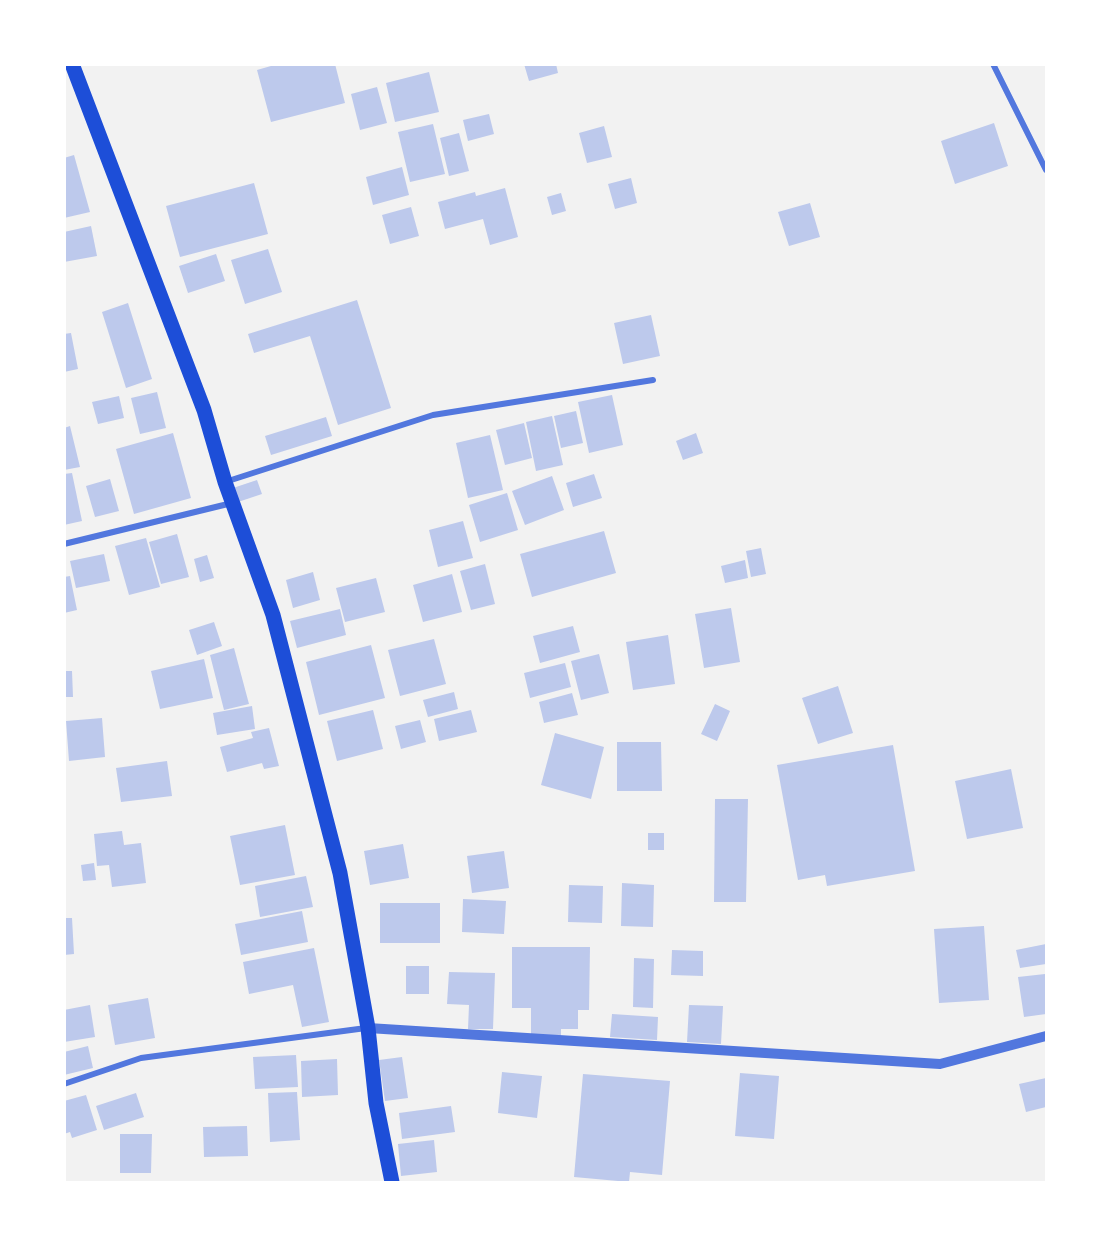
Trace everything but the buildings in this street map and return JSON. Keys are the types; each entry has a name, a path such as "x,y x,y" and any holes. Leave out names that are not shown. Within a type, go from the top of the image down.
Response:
{"main road":[{"path":"72,65 204,410 232,503 273,615 340,873 368,1028 376,1103 392,1182"}],"street":[{"path":"993,64 1047,170"},
{"path":"64,68 72,65"},
{"path":"225,482 433,415 653,380"},
{"path":"64,544 232,503"},
{"path":"64,1084 141,1058 368,1028 940,1064 1047,1036"}]}
